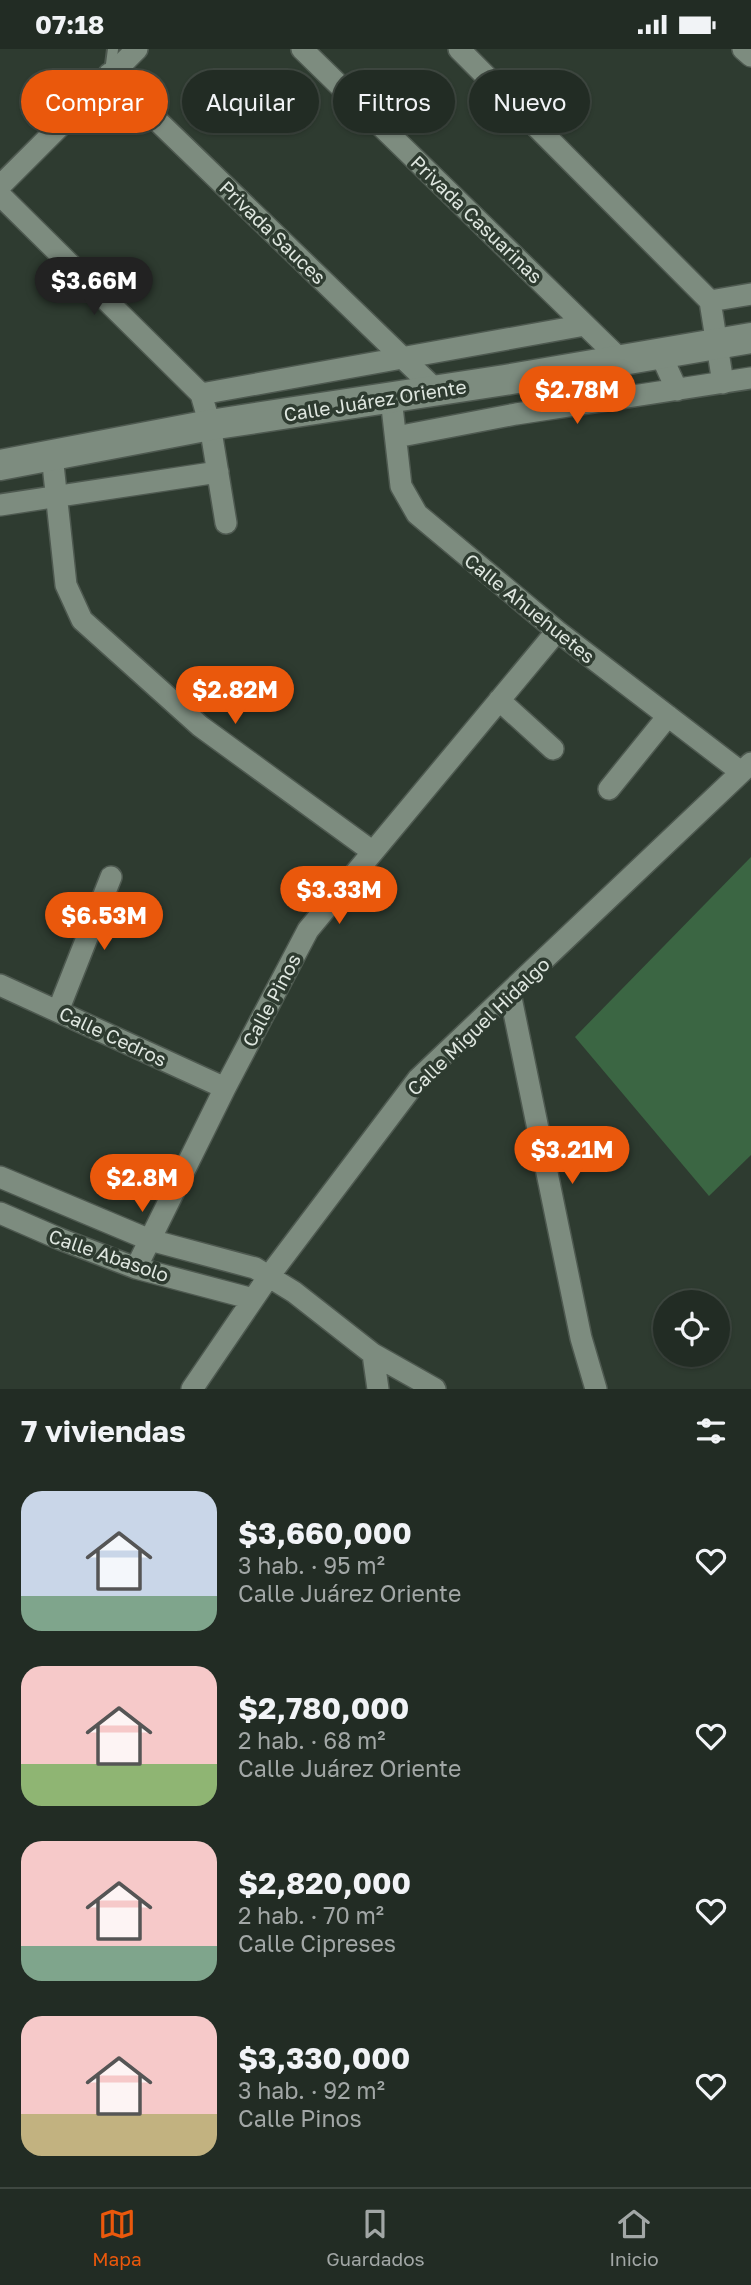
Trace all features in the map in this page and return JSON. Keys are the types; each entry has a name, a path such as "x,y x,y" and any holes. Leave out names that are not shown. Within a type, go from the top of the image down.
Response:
{"street":[{"path":"113,70 136,49"},
{"name":"Privada Casuarinas","path":"302,49 621,360"},
{"path":"458,49 710,300 723,383"},
{"path":"743,49 751,56"},
{"name":"Privada Sauces","path":"168,131 436,390"},
{"path":"0,186 52,133"},
{"path":"0,195 201,394 211,425 226,523"},
{"path":"710,300 751,293"},
{"path":"201,394 585,325"},
{"name":"Calle Juárez Oriente","path":"0,465 211,425 505,380 751,338"},
{"path":"660,353 677,390"},
{"path":"396,437 516,414 751,378"},
{"path":"505,380 516,414"},
{"name":"Calle Ahuehuetes","path":"391,398 401,486 417,515 557,631 668,716 746,768"},
{"path":"52,455 66,585 82,620 200,726 373,852"},
{"path":"0,505 218,472"},
{"name":"Calle Pinos","path":"136,1268 225,1088 308,930 557,631"},
{"path":"499,700 553,749"},
{"path":"609,789 668,716"},
{"name":"Calle Miguel Hidalgo","path":"192,1389 269,1276 418,1079 746,768"},
{"path":"58,1011 111,877"},
{"name":"Calle Cedros","path":"0,985 225,1088"},
{"path":"510,993 581,1338 596,1389"},
{"name":"Calle Abasolo","path":"0,1177 150,1240 255,1269 293,1292 373,1354 435,1389"},
{"path":"60,1239 74,1208"},
{"name":"Calle Abasolo","path":"0,1213 136,1268 253,1299"},
{"path":"221,1290 229,1261"},
{"path":"373,1354 378,1389"}],"lane":[{"path":"110,70 113,49"}],"green space":[{"path":"751,857 751,1155 709,1196 575,1037"}]}
